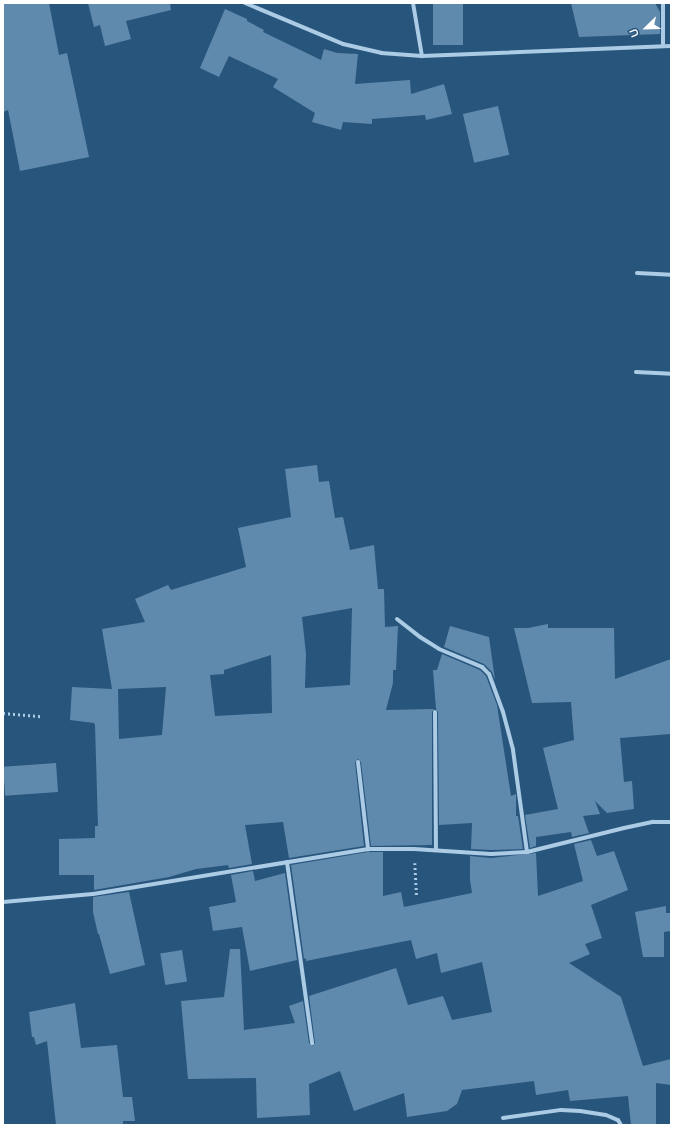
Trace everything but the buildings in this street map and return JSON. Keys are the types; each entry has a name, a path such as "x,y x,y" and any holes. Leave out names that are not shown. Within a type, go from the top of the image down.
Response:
{"street":[{"path":"245,3 343,44 381,52 422,56 671,46"},
{"path":"413,3 422,56"},
{"path":"663,3 663,46"},
{"path":"637,273 671,275"},
{"path":"636,372 671,374"},
{"path":"397,619 420,637 439,649 482,666 490,674 503,712 513,750 527,852"},
{"path":"435,712 436,850"},
{"path":"358,762 368,849"},
{"path":"3,902 93,894 368,849 414,849 491,854 527,852 624,828 653,822 671,822"},
{"path":"287,862 312,1044"},
{"path":"503,1118 561,1110 580,1111 606,1114 618,1120 621,1125"}],"path":[{"path":"3,713 41,716"},
{"path":"414,849 417,897"}]}
